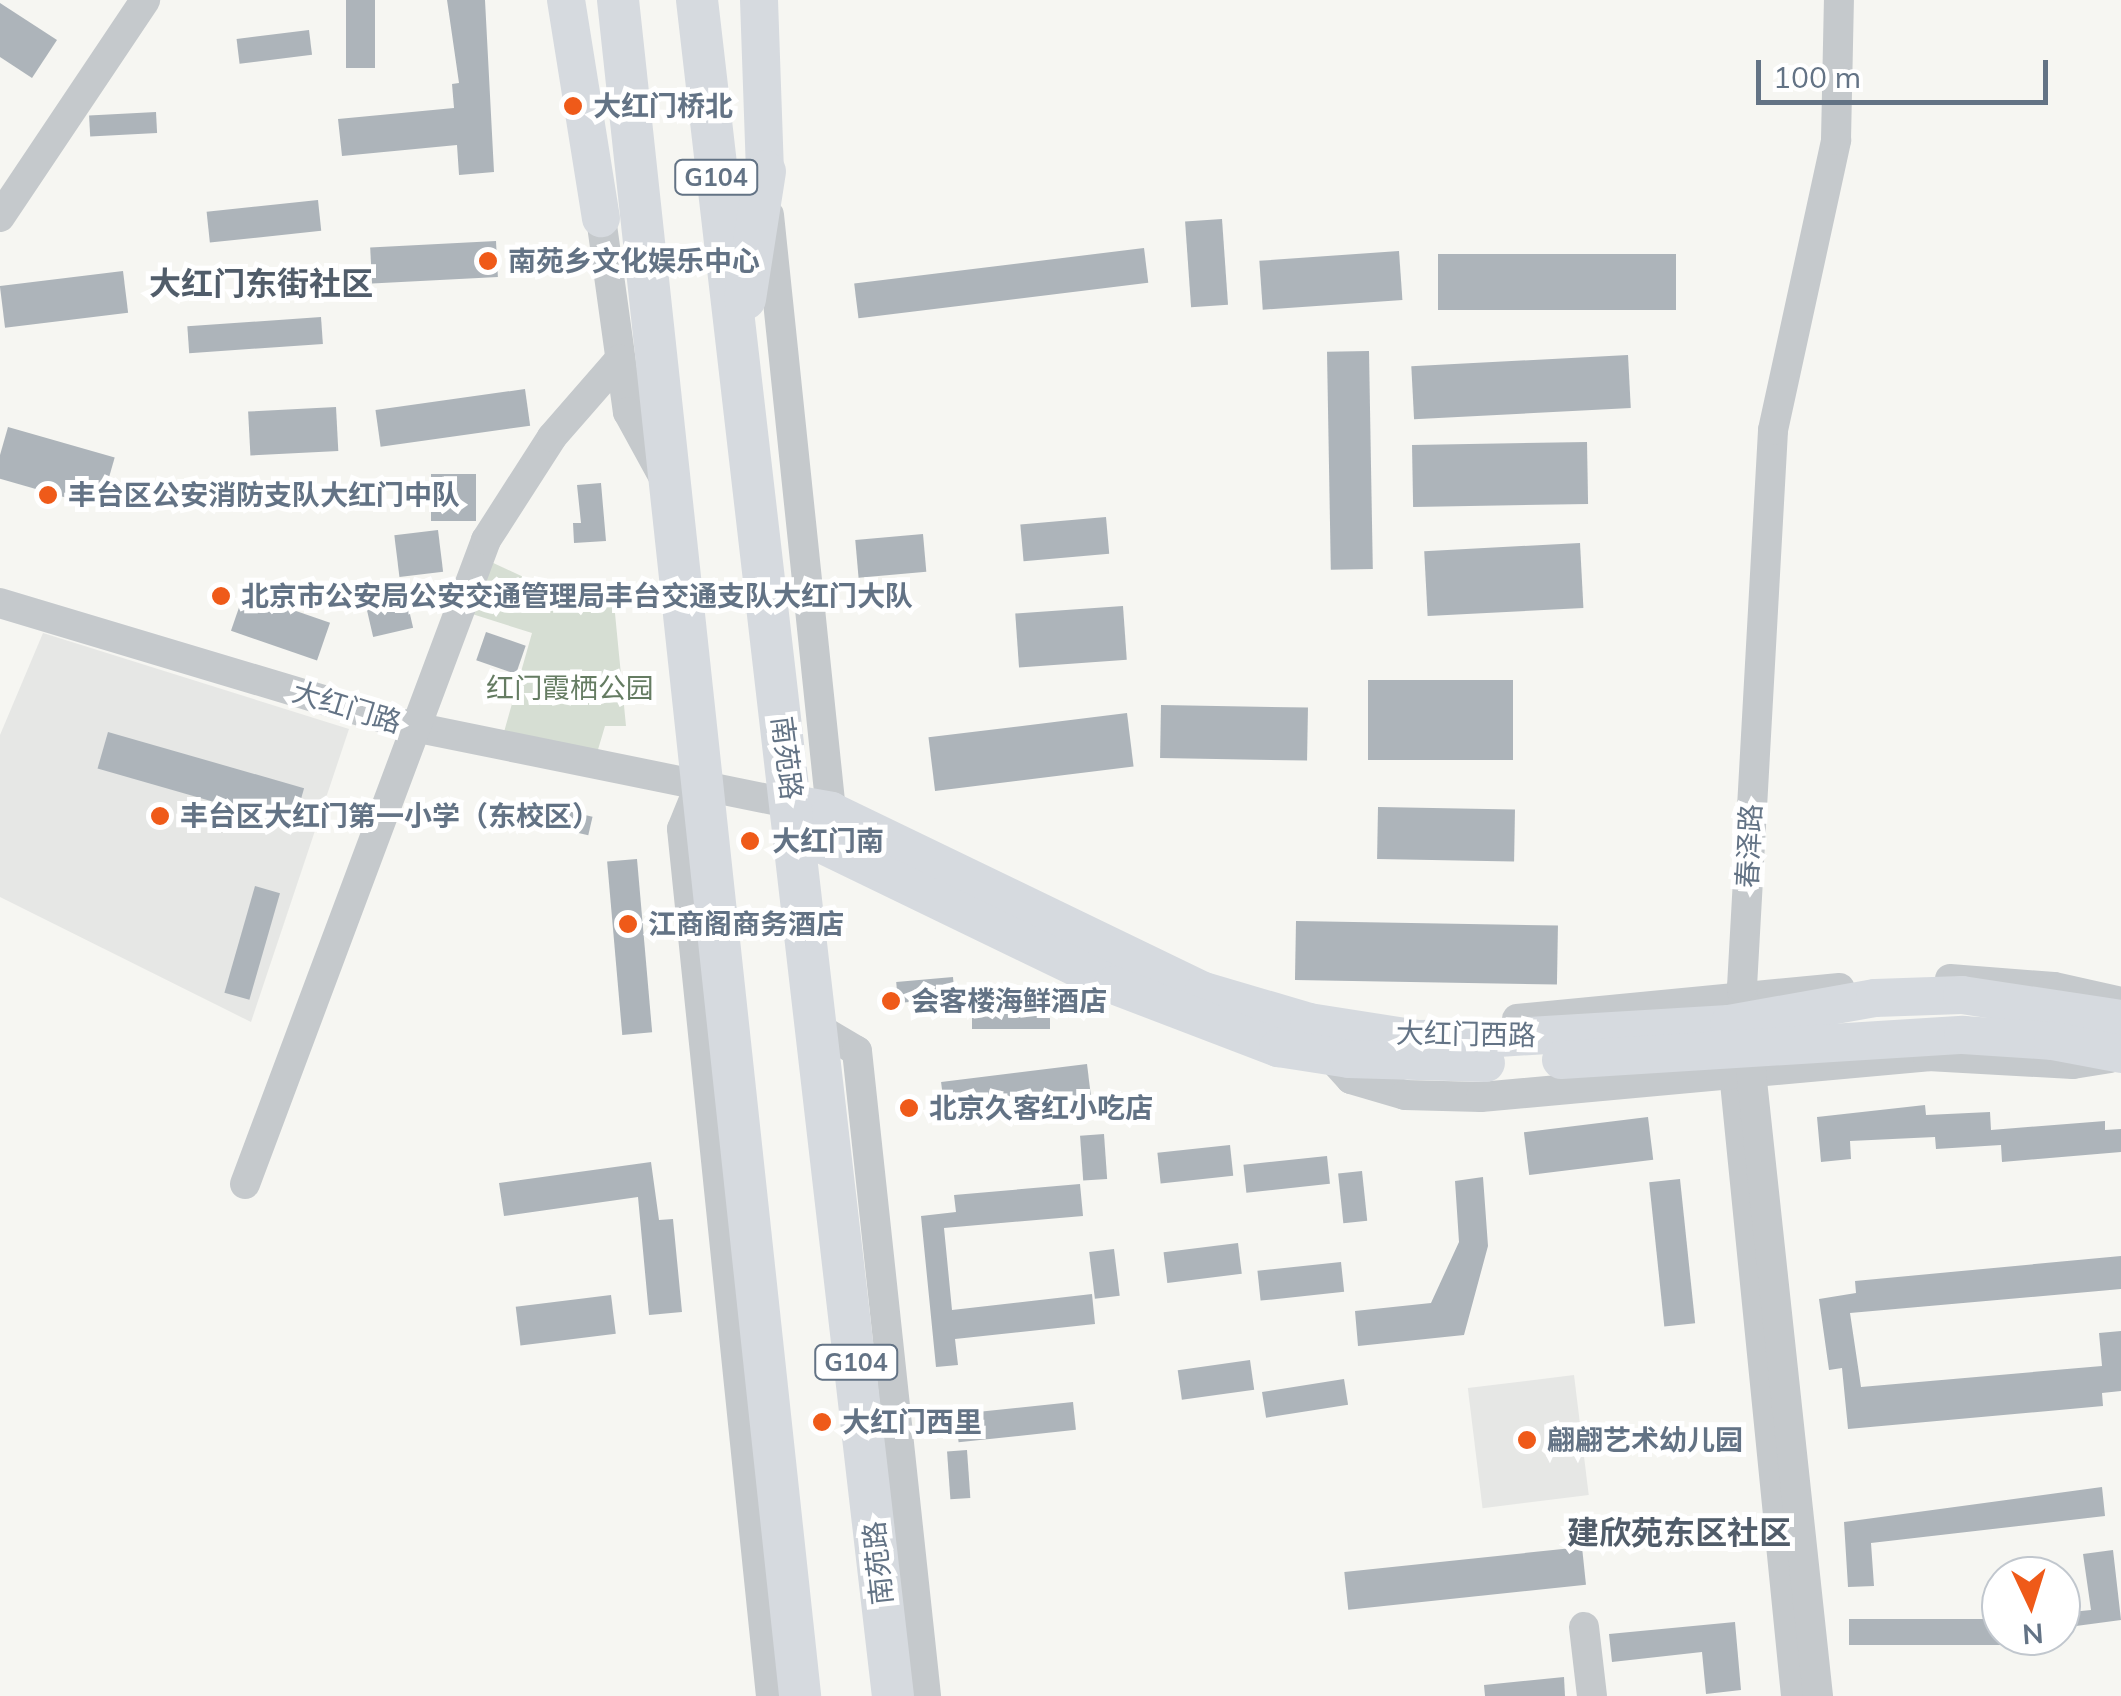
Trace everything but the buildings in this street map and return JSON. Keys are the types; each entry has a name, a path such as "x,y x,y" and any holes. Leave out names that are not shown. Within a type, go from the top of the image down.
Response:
{"highway":[{"name":"G104","path":"618,0 699,787 764,1330 800,1696"},
{"name":"南苑路","path":"696,0 736,354 807,816 818,1028 894,1696"},
{"path":"736,354 765,172"}],"main road":[{"path":"566,0 601,218"},
{"path":"759,0 765,172"},
{"name":"大红门西路","path":"807,816 1204,991 1310,1022 1417,1038 1963,1035 2053,1041 2121,1055"},
{"name":"大红门西路","path":"807,816 1193,1019 1278,1048 1433,1065 1740,1036 1875,998 1952,988 2121,1019"}],"street":[{"path":"0,217 145,0"},
{"name":"春泽路","path":"1796,1696 1740,1036 1740,702 1760,428 1819,140 1820,0"},
{"name":"春泽路","path":"1818,1696 1740,1036 1773,430 1836,140 1840,0"},
{"path":"765,172 807,816"},
{"path":"601,218 628,412 668,485"},
{"path":"245,1184 486,540 552,437 620,359"},
{"name":"大红门路","path":"0,603 414,727 699,787 807,816"},
{"path":"699,787 682,829 771,1696"},
{"path":"1952,988 2121,1002"},
{"path":"818,1028 857,1051 926,1696"},
{"path":"744,1434 764,1330"},
{"path":"1584,1627 1592,1696"}],"shaded area":[{"name":"丰台区大红门第一小学（东校区）","path":"43,633 349,729 251,1022 0,897 0,735"},
{"name":"翩翩艺术幼儿园","path":"1574,1375 1589,1495 1483,1508 1468,1388"}],"green space":[{"name":"红门霞栖公园","path":"489,561 562,595 613,593 626,726 605,726 597,753 504,732 532,633 469,613"}],"place":[{"name":"大红门桥北","path":"573,106"},
{"name":"南苑乡文化娱乐中心","path":"488,261"},
{"name":"丰台区公安消防支队大红门中队","path":"48,495"},
{"name":"北京市公安局公安交通管理局丰台交通支队大红门大队","path":"221,596"},
{"name":"丰台区大红门第一小学（东校区）","path":"160,816"},
{"name":"大红门南","path":"750,841"},
{"name":"江商阁商务酒店","path":"628,924"},
{"name":"会客楼海鲜酒店","path":"891,1001"},
{"name":"北京久客红小吃店","path":"909,1108"},
{"name":"大红门西里","path":"822,1422"},
{"name":"翩翩艺术幼儿园","path":"1527,1440"}],"district":[{"name":"大红门东街社区","path":"261,283"},
{"name":"建欣苑东区社区","path":"1679,1532"}]}
